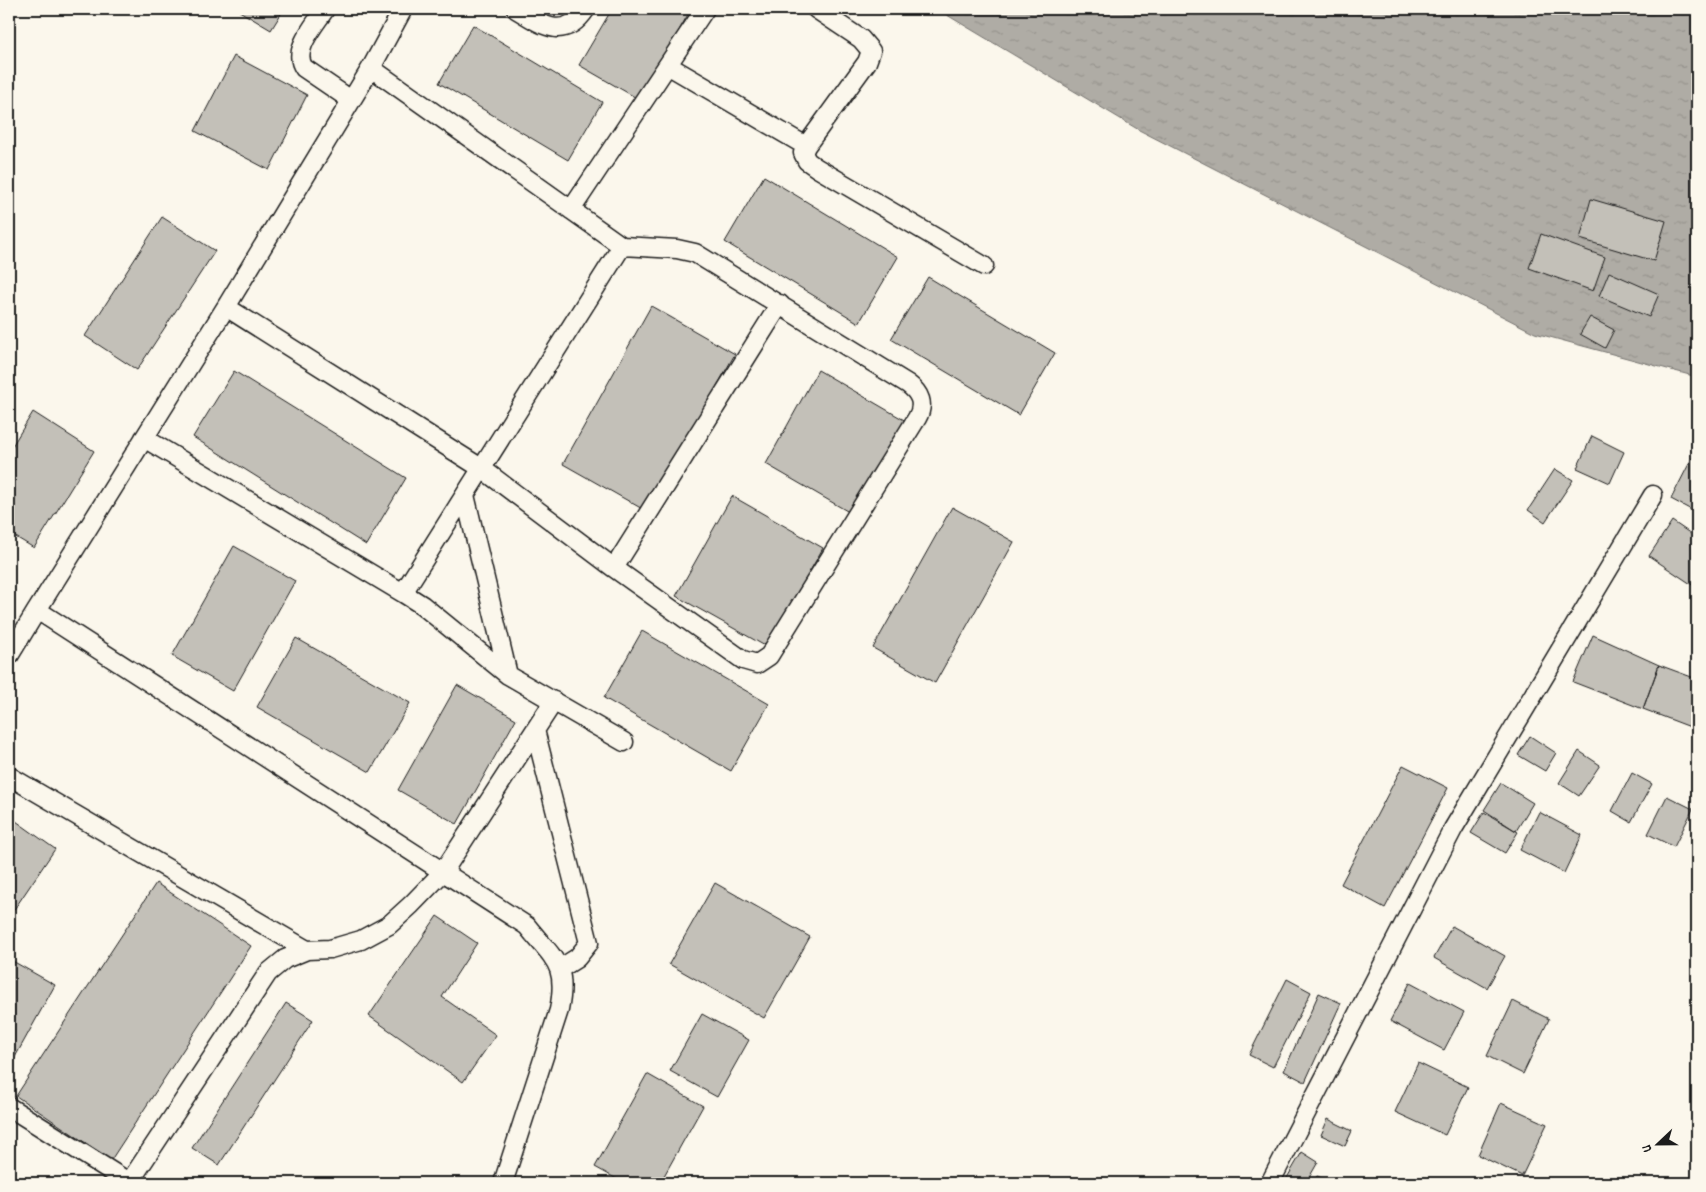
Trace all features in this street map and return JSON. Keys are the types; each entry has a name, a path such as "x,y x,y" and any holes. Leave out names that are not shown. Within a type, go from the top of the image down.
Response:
{"lane":[{"path":"325,9 303,45 300,61 304,68 351,100"},
{"path":"9,656 226,307 371,68 403,9"},
{"path":"516,9 548,28 565,28 580,18 586,9"},
{"path":"571,210 706,9"},
{"path":"816,9 861,39 871,51 867,62 806,146 804,156 810,163 984,266"},
{"path":"669,66 806,146"},
{"path":"226,307 481,468 614,568 743,660 757,664 769,656 921,410 921,400 916,390 908,384 695,253 677,249 622,246 371,68"},
{"path":"403,593 622,246"},
{"path":"614,568 780,304"},
{"path":"144,438 422,605 508,675 624,742"},
{"path":"465,495 508,675"},
{"path":"1270,1183 1453,829 1653,495"},
{"path":"37,610 526,926 561,968 563,990 559,1010 503,1183"},
{"path":"9,1107 129,1183 268,973 286,959 307,950 330,949 361,940 389,925 443,872 554,701"},
{"path":"535,730 589,943 577,958 561,968"},
{"path":"9,776 307,950"}],"water":[{"path":"937,9 1697,9 1697,377 1535,333 1139,130"}],"building":[{"path":"236,9 284,9 271,30"},
{"path":"612,9 691,9 640,100 579,65"},
{"path":"473,25 602,102 568,160 439,83"},
{"path":"234,56 307,95 269,170 195,131"},
{"path":"764,176 898,257 859,323 725,242"},
{"path":"1591,199 1666,221 1654,261 1580,239"},
{"path":"162,217 215,251 137,370 85,336"},
{"path":"1541,234 1605,257 1593,291 1529,268"},
{"path":"1609,272 1659,294 1649,317 1599,296"},
{"path":"928,277 1055,353 1019,415 891,339"},
{"path":"651,306 735,354 646,511 563,464"},
{"path":"1590,317 1614,330 1605,348 1580,334"},
{"path":"818,370 906,421 854,515 766,464"},
{"path":"234,371 406,478 366,545 193,437"},
{"path":"33,412 94,451 34,548 9,533 9,451"},
{"path":"1592,436 1624,452 1610,483 1577,468"},
{"path":"1692,458 1697,461 1697,513 1671,499"},
{"path":"1555,469 1573,480 1545,522 1528,510"},
{"path":"732,496 823,548 767,647 676,596"},
{"path":"952,507 1014,542 935,683 873,648"},
{"path":"1672,521 1697,538 1697,588 1649,556"},
{"path":"234,546 295,581 233,691 172,656"},
{"path":"642,631 769,704 731,771 604,698"},
{"path":"1593,635 1659,665 1643,709 1573,682"},
{"path":"296,638 410,703 370,772 257,707"},
{"path":"1659,665 1697,679 1697,717 1693,728 1643,709"},
{"path":"457,685 516,719 457,824 398,790"},
{"path":"1530,736 1556,753 1545,771 1518,755"},
{"path":"1579,751 1600,765 1579,796 1559,783"},
{"path":"1403,765 1448,788 1385,908 1341,884"},
{"path":"1632,773 1652,784 1631,822 1612,811"},
{"path":"1501,783 1533,803 1516,831 1484,810"},
{"path":"1667,796 1693,809 1674,847 1648,834"},
{"path":"1484,812 1518,832 1505,853 1471,833"},
{"path":"1539,812 1582,835 1564,873 1520,850"},
{"path":"9,816 55,849 9,917"},
{"path":"156,883 251,946 111,1160 16,1096"},
{"path":"715,883 810,937 764,1018 669,964"},
{"path":"437,916 477,943 442,997 496,1035 463,1082 369,1016"},
{"path":"1452,926 1505,956 1487,988 1434,958"},
{"path":"9,959 55,985 14,1059 9,1057"},
{"path":"1287,979 1311,992 1273,1067 1249,1055"},
{"path":"1410,983 1464,1012 1444,1050 1390,1021"},
{"path":"1319,993 1341,1003 1305,1082 1284,1071"},
{"path":"1513,1001 1549,1019 1523,1074 1487,1056"},
{"path":"286,1003 313,1020 219,1165 192,1148"},
{"path":"702,1014 749,1040 717,1097 670,1071"},
{"path":"1418,1063 1468,1087 1445,1135 1395,1112"},
{"path":"647,1074 703,1106 660,1183 624,1183 595,1167"},
{"path":"1501,1103 1547,1124 1522,1176 1478,1155"},
{"path":"1328,1119 1352,1131 1345,1146 1321,1135"},
{"path":"1302,1152 1318,1162 1306,1183 1284,1183"},
{"path":"1317,1176 1333,1183 1313,1183"}]}
